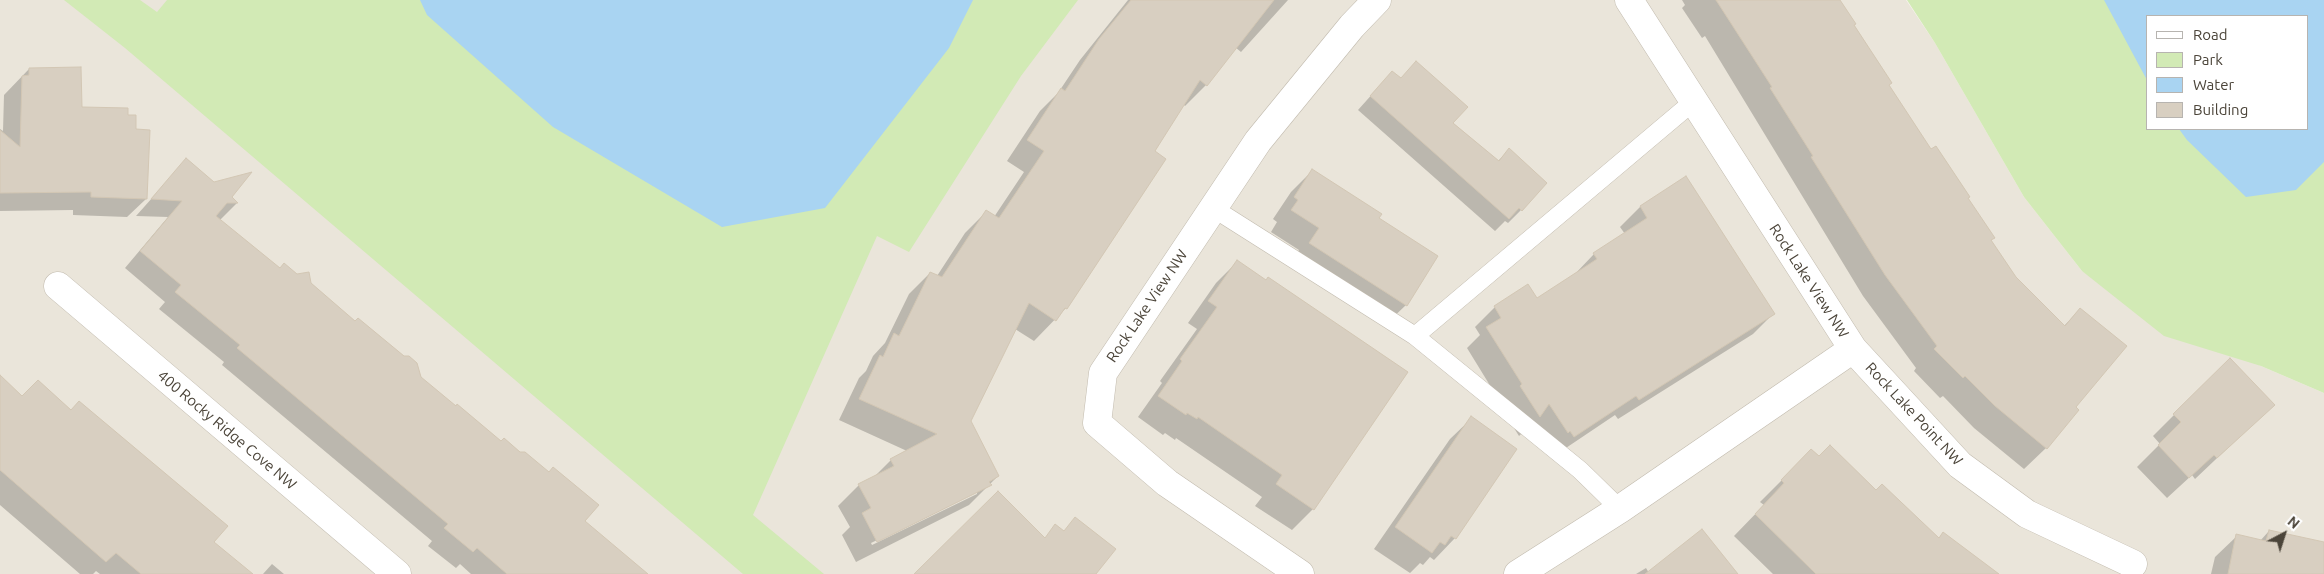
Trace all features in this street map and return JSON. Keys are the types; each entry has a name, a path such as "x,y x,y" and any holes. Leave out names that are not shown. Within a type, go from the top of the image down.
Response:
{"street":[{"name":"Rock Lake View NW","path":"1300,574 1166,483 1098,423 1103,372 1258,141 1352,26 1378,0"},
{"name":"Rock Lake View NW","path":"1518,574 1620,509 1853,349 1629,0"},
{"name":"400 Rocky Ridge Cove NW","path":"58,286 397,574"},
{"name":"Rock Lake Point NW","path":"1853,349 1960,464 2027,514 2133,564"}],"lane":[{"path":"1415,336 1694,101"},
{"path":"1213,208 1415,336 1580,470 1620,509"}],"shaded area":[{"path":"0,0 1906,0 1935,43 2024,197 2082,271 2261,366 2324,393 2324,574 0,574"}],"green space":[{"path":"64,0 140,0 157,12 167,0 1078,0 1021,76 909,252 877,236 753,515 824,574 743,574 125,48"},
{"path":"1907,0 2324,0 2324,393 2261,366 2164,336 2082,271 2024,197 1935,43"}],"water":[{"path":"420,0 973,0 949,48 825,208 722,227 553,127 427,15"},
{"path":"2104,0 2324,0 2324,162 2296,190 2246,197 2187,140 2180,130 2309,130 2309,15 2146,15 2146,78"}],"building":[{"path":"1131,0 1274,0 1207,86 1200,80 1155,151 1166,159 1067,309 1065,308 1056,321 1029,303 971,421 999,476 989,482 992,485 877,542 862,513 871,508 858,484 894,466 890,459 937,434 859,399 880,355 883,357 894,333 899,336 930,272 942,277 986,210 999,218 1044,151 1027,140 1061,88 1065,91 1099,39"},
{"path":"1716,0 1840,0 1892,83 1889,85 1931,149 1936,146 1970,197 1968,198 1995,238 1991,240 2016,277 2065,326 2080,308 2127,346 2076,407 2079,410 2047,449 1995,406 1965,376 1963,378 1934,349 1937,346 1885,275 1811,157 1813,156 1770,88 1772,87"},
{"path":"1416,61 1468,107 1453,123 1499,161 1509,148 1547,183 1522,211 1519,208 1509,219 1370,96 1392,71 1401,78"},
{"path":"81,67 82,107 128,108 128,115 136,115 136,129 150,130 147,199 91,197 91,192 0,193 0,130 20,147 22,76 29,75 29,68"},
{"path":"186,158 214,182 252,172 232,197 238,203 227,203 216,216 280,268 284,263 297,274 309,272 311,283 355,321 358,318 404,356 409,356 417,363 421,377 456,406 457,404 501,441 504,438 520,452 525,452 549,472 553,467 599,505 585,521 648,574 507,574 477,548 473,552 444,528 448,524 237,348 240,345 175,292 181,285 140,251 182,201 151,199"},
{"path":"1312,169 1382,214 1379,218 1438,256 1407,306 1309,243 1319,228 1291,210 1298,200 1294,197"},
{"path":"1686,176 1775,314 1639,400 1636,396 1574,437 1570,431 1568,433 1549,404 1540,417 1520,386 1522,384 1486,327 1501,318 1494,306 1528,284 1537,298 1597,259 1593,253 1647,218 1640,206"},
{"path":"1237,260 1266,280 1268,277 1408,372 1314,510 1276,484 1282,475 1198,417 1197,419 1187,413 1186,415 1158,396 1182,361 1180,359 1217,307 1208,301"},
{"path":"2230,358 2275,405 2217,458 2214,455 2189,478 2158,445 2181,422 2173,414"},
{"path":"0,375 22,396 38,380 71,410 79,401 228,526 214,542 253,574 141,574 116,553 106,562 0,470"},
{"path":"1471,416 1517,449 1456,539 1451,536 1445,545 1440,542 1432,553 1395,527"},
{"path":"1830,445 1876,490 1882,484 1939,538 1943,532 1999,574 1816,574 1755,514 1784,483 1781,480 1811,449 1819,456"},
{"path":"998,491 1045,538 1055,524 1064,531 1075,517 1116,549 1096,574 914,574"},
{"path":"1702,529 1738,574 1645,574"},
{"path":"2269,530 2324,542 2324,574 2228,574 2236,534 2266,541"}]}
